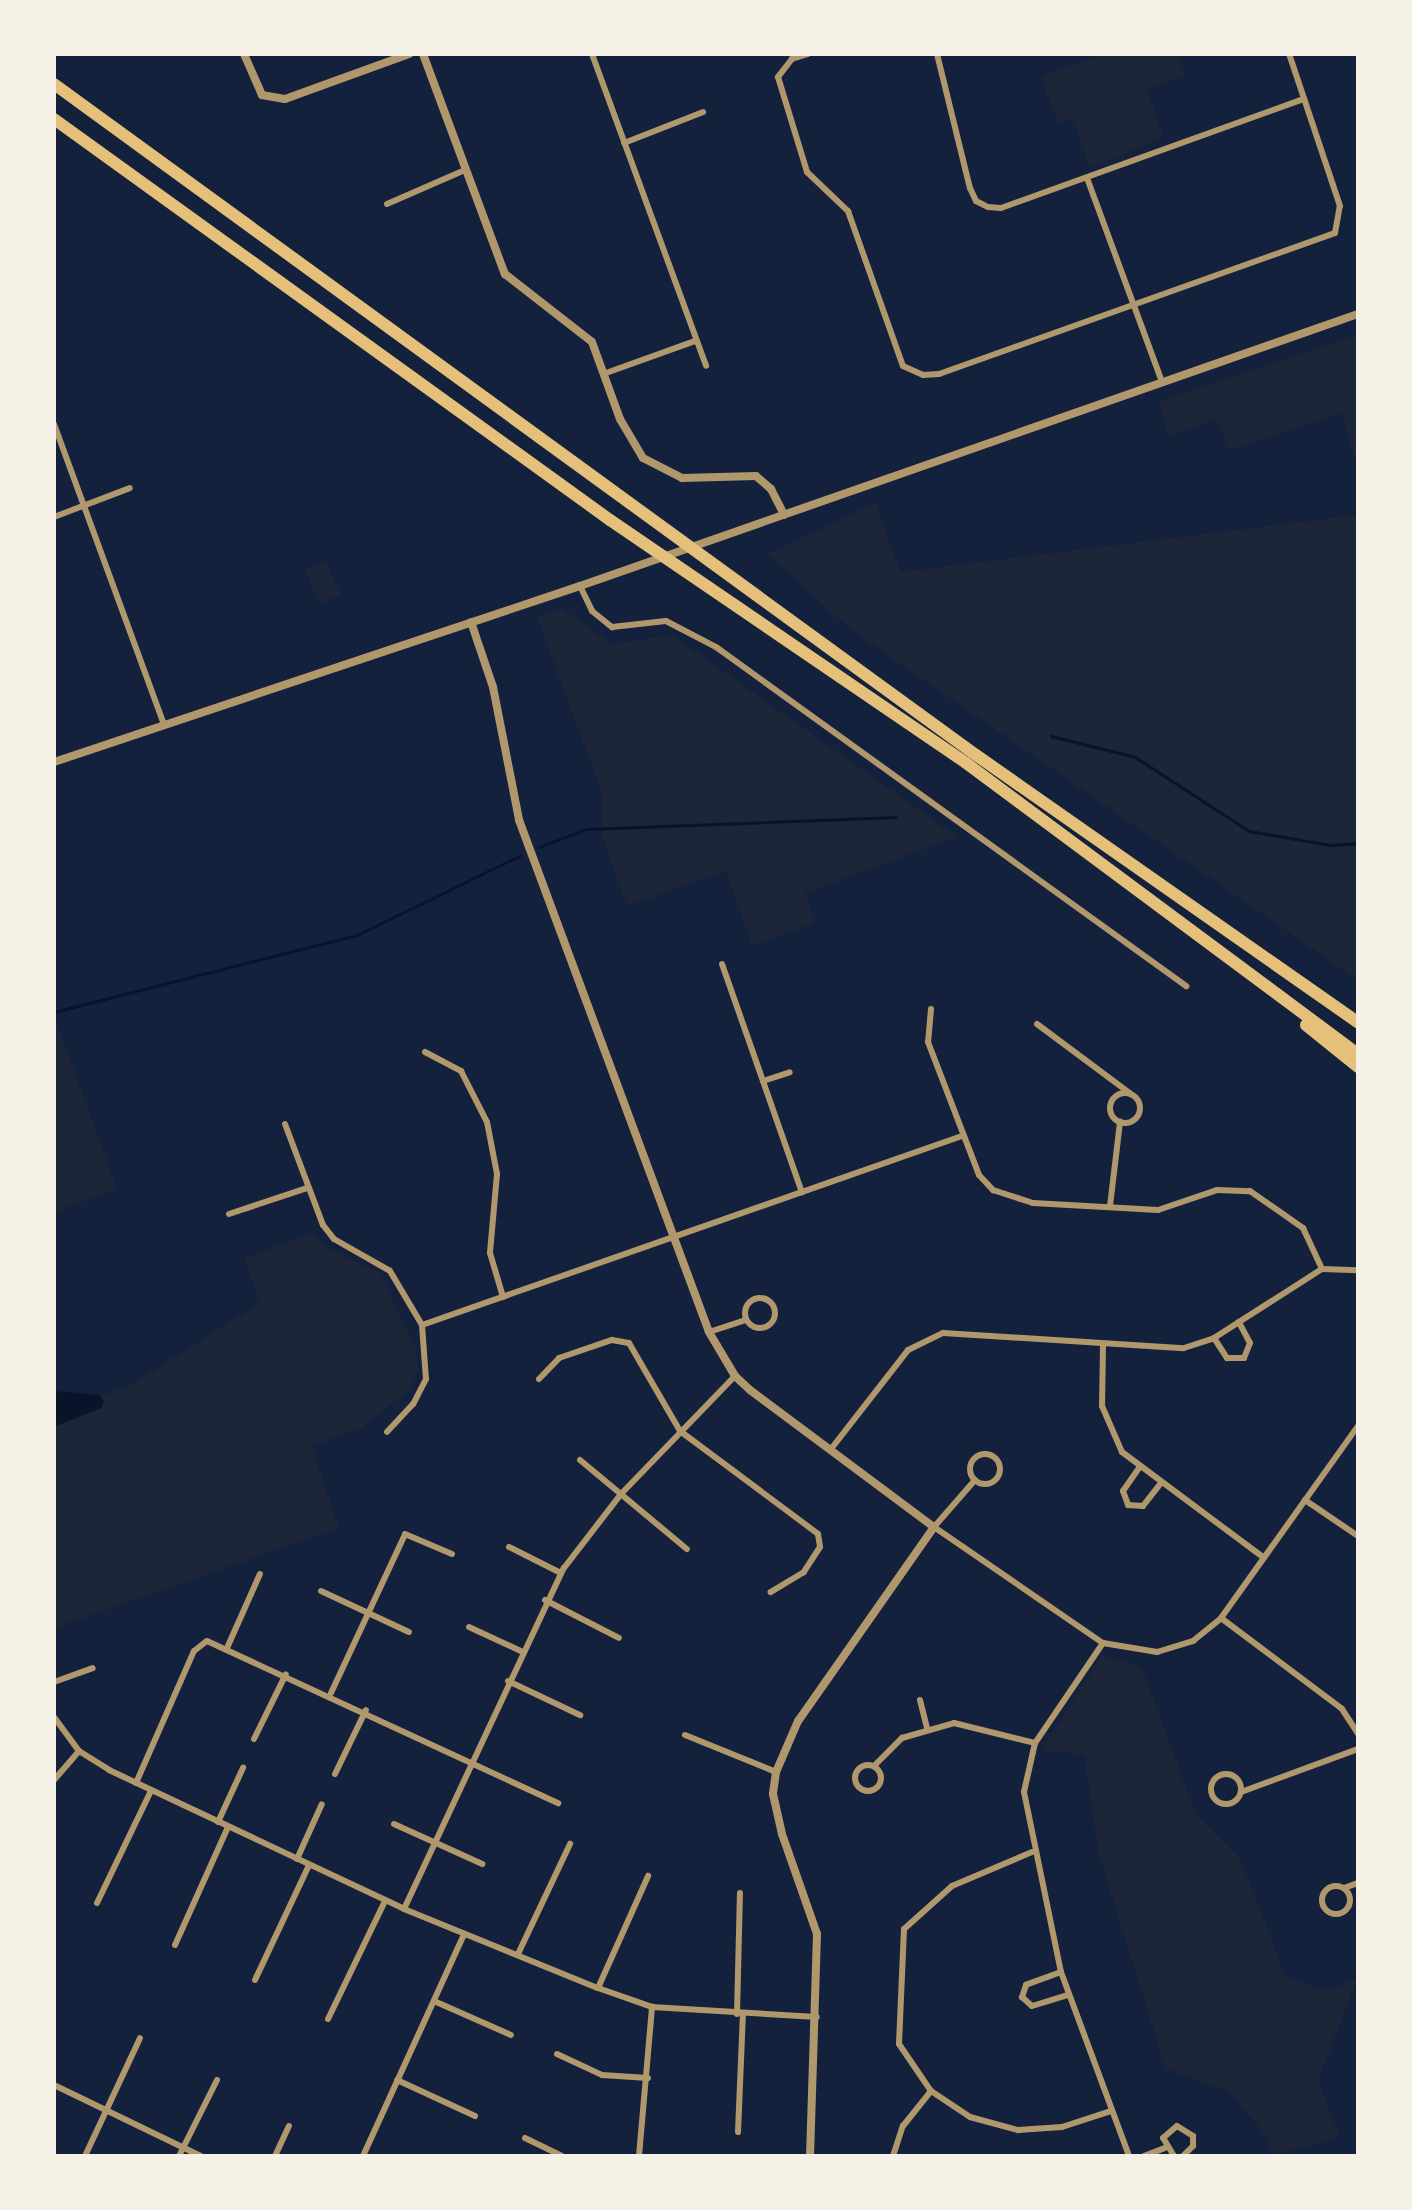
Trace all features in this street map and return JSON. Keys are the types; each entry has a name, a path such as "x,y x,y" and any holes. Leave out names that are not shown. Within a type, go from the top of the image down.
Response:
{"highway":[{"path":"54,84 971,759 1013,799 1358,1054"},
{"path":"54,119 610,520 971,759 1022,788 1358,1022"},
{"path":"1177,919 1358,1067"}],"street":[{"path":"244,54 262,95 285,99 409,54"},
{"path":"423,54 505,274 582,332 606,373 628,437 654,467 682,478 756,476 771,489 784,515"},
{"path":"592,54 706,366"},
{"path":"808,54 781,70 778,88 807,172 852,219 903,366 916,374 939,374 1325,239 1340,225 1340,206 1289,54"},
{"path":"937,54 976,201 1001,208 1304,99"},
{"path":"624,143 703,112"},
{"path":"387,204 465,170"},
{"path":"1087,178 1162,382"},
{"path":"54,762 642,565 1358,314"},
{"path":"606,373 695,341"},
{"path":"54,424 164,724"},
{"path":"54,517 130,488"},
{"path":"580,586 592,611 612,627 666,621 716,647 1186,986"},
{"path":"471,622 493,687 519,820 709,1332 735,1376 934,1527 1103,1643 1144,1653 1170,1650 1193,1641 1221,1618 1358,1426"},
{"path":"722,964 802,1192"},
{"path":"931,1009 928,1042 979,1175 993,1190 1033,1203 1158,1210 1217,1190 1250,1191 1303,1228 1322,1269"},
{"path":"1037,1024 1121,1082 1138,1101 1137,1116 1120,1122"},
{"path":"425,1052 461,1071 481,1104 497,1174 490,1253 503,1297"},
{"path":"763,1081 790,1072"},
{"path":"1120,1122 1112,1116 1111,1102 1117,1095 1131,1094"},
{"path":"1110,1206 1120,1122"},
{"path":"285,1124 323,1225 334,1239 390,1271 422,1325 426,1379 418,1397 387,1432"},
{"path":"422,1325 962,1136"},
{"path":"229,1214 307,1188"},
{"path":"831,1449 908,1350 943,1333 1184,1348 1214,1338 1322,1269 1358,1270"},
{"path":"709,1332 746,1320 764,1328 772,1322 775,1308 764,1297 754,1298 747,1305 746,1320"},
{"path":"1214,1338 1227,1358 1244,1358 1250,1343 1239,1322"},
{"path":"539,1379 559,1358 621,1339 633,1346 680,1431 820,1539 804,1572 771,1592"},
{"path":"1103,1345 1105,1417 1122,1452 1160,1484 1264,1558"},
{"path":"404,1909 521,1651 561,1573 621,1494 735,1376"},
{"path":"981,1454 996,1458 1000,1471 996,1480 988,1484 975,1480 972,1461 981,1454"},
{"path":"580,1460 687,1549"},
{"path":"1139,1468 1123,1491 1128,1505 1143,1506 1160,1484"},
{"path":"810,2156 817,2017 817,1934 779,1822 773,1794 776,1772 798,1721 934,1527 975,1480"},
{"path":"1305,1500 1358,1536"},
{"path":"331,1693 405,1534 452,1554"},
{"path":"509,1547 561,1573"},
{"path":"227,1648 260,1574"},
{"path":"321,1591 409,1632"},
{"path":"545,1600 619,1638"},
{"path":"1221,1618 1342,1709 1358,1734"},
{"path":"469,1627 521,1651"},
{"path":"136,1783 194,1651 203,1642 227,1648 331,1693 558,1803"},
{"path":"1103,1643 1035,1743 1024,1792 1032,1852 1067,1995 1129,2156"},
{"path":"54,1682 93,1668"},
{"path":"254,1739 286,1674"},
{"path":"508,1681 580,1715"},
{"path":"920,1700 927,1728"},
{"path":"335,1774 366,1710"},
{"path":"54,1717 79,1751 151,1791 385,1901 598,1988 652,2007 817,2017"},
{"path":"874,1766 902,1738 927,1728 966,1724 1035,1743"},
{"path":"685,1735 776,1772"},
{"path":"1241,1792 1239,1782 1228,1774 1215,1780 1211,1789 1217,1801 1227,1804 1241,1792 1358,1749"},
{"path":"54,1780 79,1751"},
{"path":"865,1765 874,1766 879,1772 879,1785 864,1790 856,1773 865,1765"},
{"path":"218,1822 243,1768"},
{"path":"97,1903 151,1791"},
{"path":"297,1859 322,1804"},
{"path":"394,1824 482,1864"},
{"path":"175,1945 228,1827"},
{"path":"518,1954 570,1844"},
{"path":"1032,1852 952,1886 904,1929 899,2044 931,2091 970,2117 1018,2130 1062,2127 1111,2111"},
{"path":"255,1980 309,1865"},
{"path":"598,1988 648,1876"},
{"path":"1344,1888 1349,1896 1347,1908 1335,1914 1327,1910 1322,1902 1326,1889 1358,1883"},
{"path":"738,2132 740,1893"},
{"path":"328,2019 385,1901"},
{"path":"363,2156 464,1934"},
{"path":"1061,1972 1026,1985 1022,1997 1037,2006 1067,1995"},
{"path":"434,2001 511,2035"},
{"path":"639,2156 652,2007"},
{"path":"85,2156 140,2038"},
{"path":"557,2054 602,2075 648,2078"},
{"path":"179,2156 217,2080"},
{"path":"397,2080 475,2116"},
{"path":"54,2085 201,2156"},
{"path":"893,2156 903,2126 931,2091"},
{"path":"275,2156 289,2126"},
{"path":"1174,2156 1165,2148 1165,2134 1182,2126 1194,2141 1183,2156"},
{"path":"525,2138 562,2156"},
{"path":"1144,2156 1165,2148"}],"shaded area":[{"path":"1104,54 1178,54 1186,76 1147,89 1163,137 1090,168 1073,118 1058,123 1041,76"},
{"path":"1358,335 1358,470 1342,413 1230,450 1215,419 1169,437 1158,401"},
{"path":"876,502 900,572 1358,515 1358,980 850,629 768,554"},
{"path":"326,560 340,595 319,604 305,569"},
{"path":"562,608 611,644 672,635 957,837 805,893 815,923 752,945 726,871 627,906 603,838 603,795 537,617"},
{"path":"54,1015 117,1189 54,1212"},
{"path":"313,1233 322,1246 380,1273 416,1349 418,1371 407,1392 363,1427 311,1446 339,1528 54,1628 54,1414 131,1385 260,1303 244,1258"},
{"path":"61,1391 99,1395 104,1401 101,1408 54,1427 54,1394"},
{"path":"1102,1655 1142,1668 1196,1815 1241,1860 1286,1977 1329,1992 1358,1978 1318,2080 1340,2136 1274,2156 1266,2135 1227,2090 1166,2069 1099,1855 1084,1754 1041,1751"}],"waterway":[{"path":"1051,736 1135,757 1249,831 1331,845 1358,843"},
{"path":"539,847 586,829 896,817"},
{"path":"54,1012 357,935 521,855"}]}
